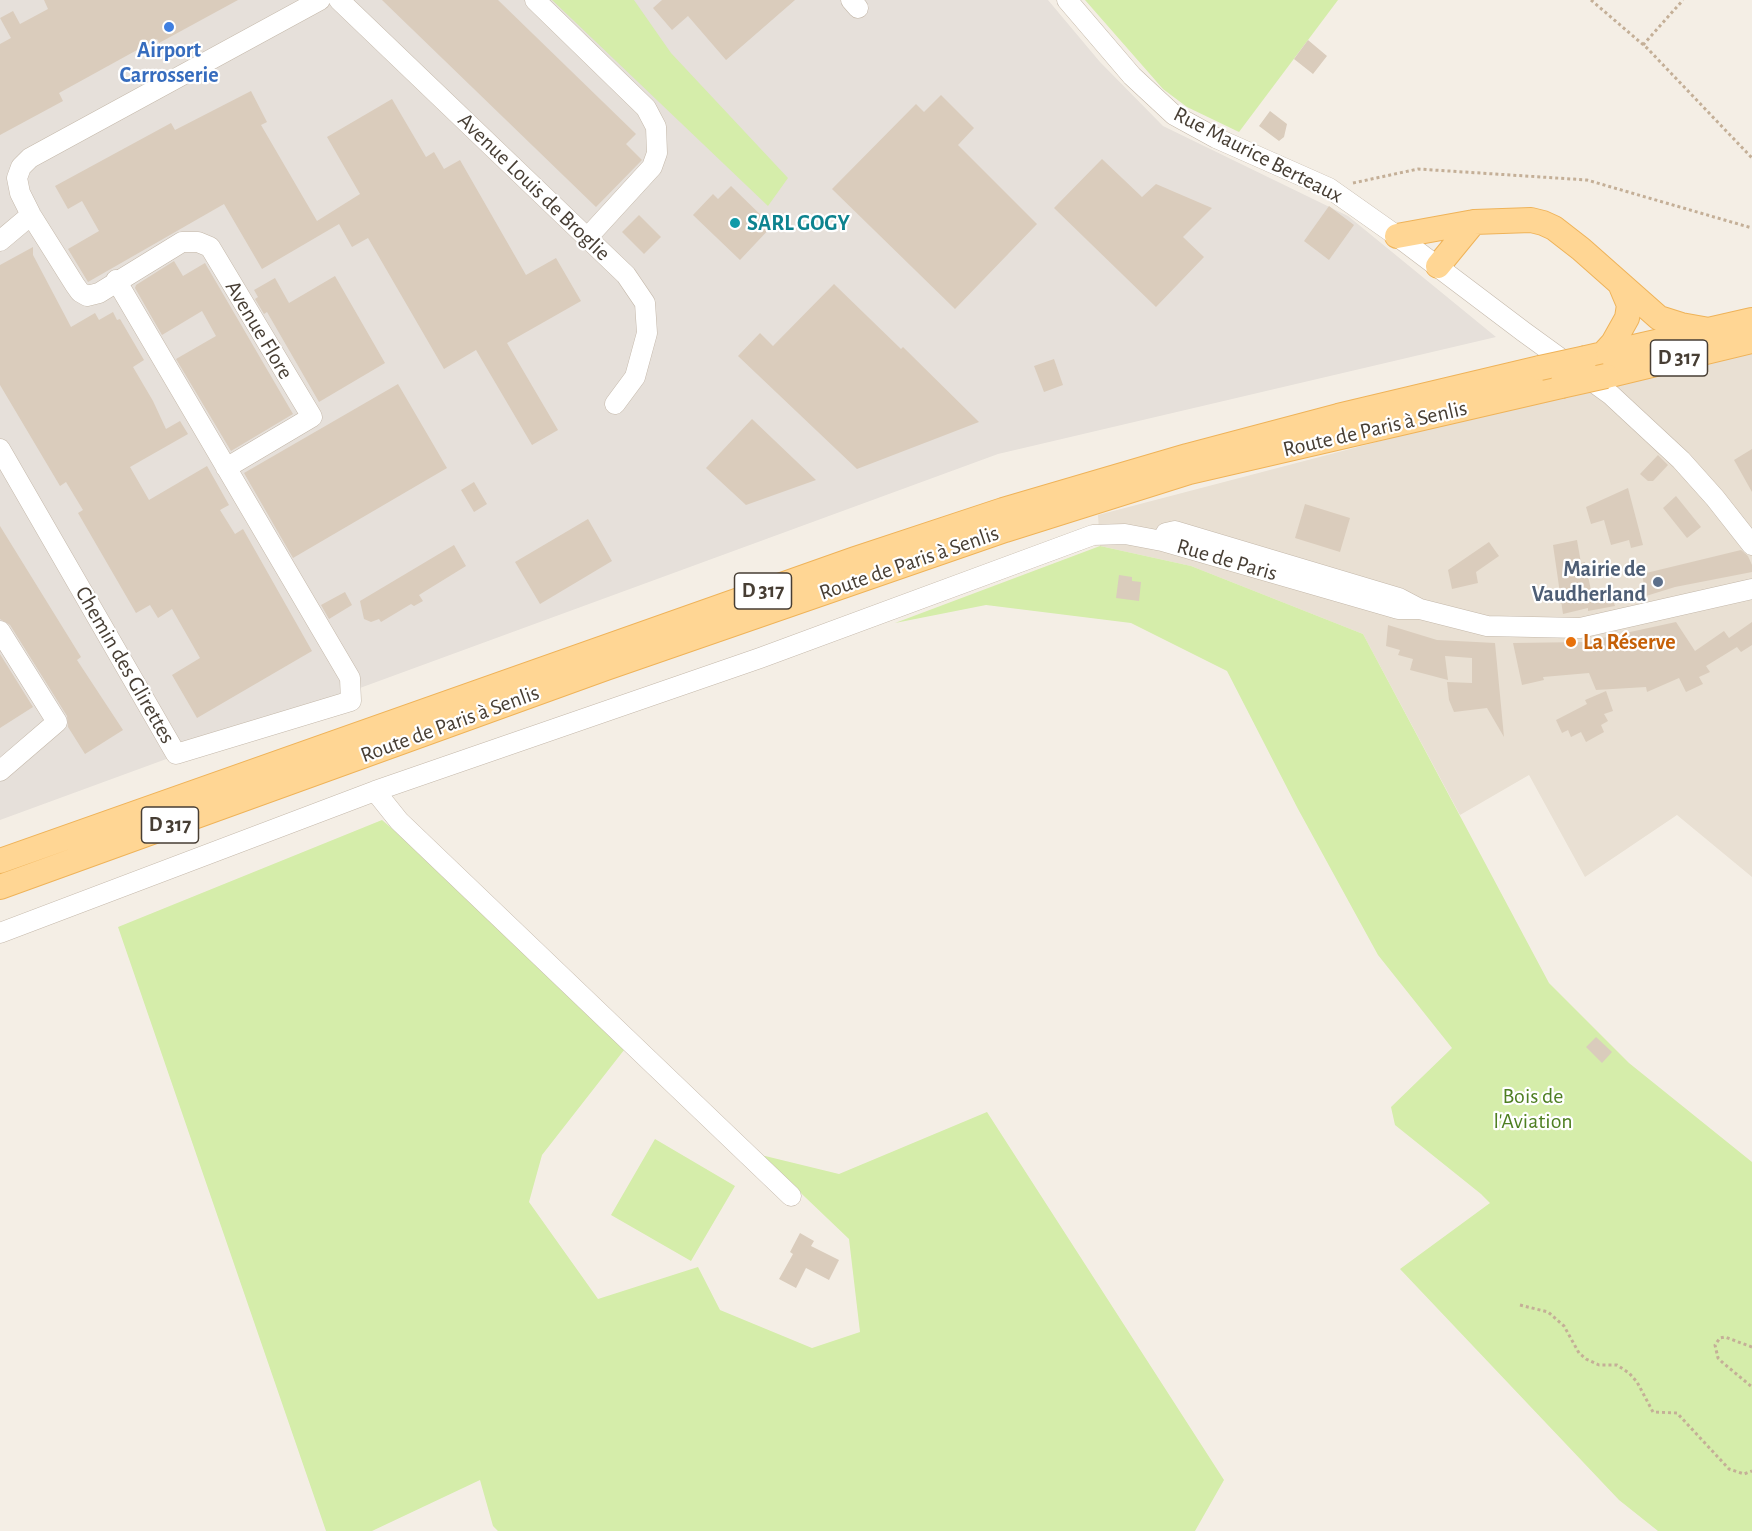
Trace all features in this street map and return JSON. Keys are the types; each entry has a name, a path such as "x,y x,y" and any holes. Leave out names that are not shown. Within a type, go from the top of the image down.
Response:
{"main road":[{"path":"1397,236 1474,222 1531,220 1543,223 1554,228 1581,249 1659,318 1709,330"},
{"path":"1438,266 1474,222"},
{"path":"1602,371 1613,343 1627,318 1629,305 1621,286"},
{"name":"D 317","path":"1602,371 1709,330 1752,320"},
{"name":"D 317","path":"1602,371 1752,341"},
{"name":"Route de Paris à Senlis","path":"0,861 822,571 1003,510 1186,456 1338,416 1540,368 1602,371"},
{"name":"Route de Paris à Senlis","path":"0,886 538,692 1005,530 1190,472 1561,386 1602,371"}],"street":[{"path":"0,240 31,215 20,193 17,178 21,166 30,158 320,0"},
{"name":"Avenue Louis de Broglie","path":"339,0 626,276 645,303 647,333 635,377 615,404"},
{"path":"535,0 646,108 656,127 657,153 652,167 586,238"},
{"name":"Rue Maurice Berteaux","path":"1068,0 1132,76 1174,115 1216,138 1329,188 1438,266 1524,332 1602,371 1715,498 1752,545"},
{"name":"Avenue Flore","path":"31,215 80,292 87,296 99,293 116,280 182,242 198,242 210,247 312,417 226,468"},
{"path":"116,280 226,468"},
{"name":"Chemin des Glirettes","path":"0,449 176,754 351,701 350,678 226,468"},
{"name":"Rue de Paris","path":"375,791 760,658 1093,535 1125,534 1162,541 1166,533 1174,531 1399,598 1420,609 1487,626 1580,628 1752,589"},
{"path":"0,631 57,722 0,771"},
{"path":"0,933 375,791 399,821 791,1196"}],"path":[{"path":"1591,0 1643,45 1752,158"},
{"path":"1643,45 1683,0"},
{"path":"1351,184 1418,169 1587,180 1752,228"},
{"path":"1520,1305 1548,1312 1564,1326 1579,1353 1586,1359 1599,1365 1617,1365 1629,1373 1653,1412 1677,1413 1729,1469 1744,1474 1752,1471"},
{"path":"1752,1347 1725,1337 1720,1338 1715,1346 1718,1358 1752,1387"}],"shaded area":[{"path":"0,0 1048,0 1100,62 1163,126 1348,216 1496,337 998,454 0,820"},
{"path":"1752,349 1752,877 1677,815 1585,877 1529,775 1460,815 1363,634 1191,566 1100,546 1098,515 1644,372"}],"green space":[{"path":"552,0 634,0 671,53 788,178 768,206"},
{"path":"1085,0 1338,0 1239,132 1187,107 1163,89"},
{"name":"Bois de l'Aviation","path":"1100,546 1191,566 1363,634 1549,983 1629,1063 1752,1162 1752,1531 1658,1531 1619,1500 1400,1269 1490,1203 1395,1125 1391,1107 1452,1048 1378,955 1298,809 1227,671 1131,623 986,605 895,623"},
{"path":"382,820 635,1036 542,1155 529,1202 598,1299 698,1267 720,1310 812,1348 860,1332 849,1239 761,1155 839,1174 987,1112 1224,1480 1195,1531 498,1531 493,1526 480,1480 372,1531 326,1531 118,927"},
{"path":"655,1139 735,1186 691,1261 611,1215"}],"building":[{"path":"44,0 238,0 159,43 157,39 59,93 63,101 0,135 0,44 11,38 0,18 13,11 20,24 48,9"},
{"path":"382,0 498,0 636,134 626,144 642,160 596,207"},
{"path":"662,0 795,0 726,60 688,16 672,30 653,8"},
{"path":"1308,40 1327,56 1313,74 1294,59"},
{"path":"251,91 267,122 261,125 317,221 360,194 327,137 392,99 426,157 434,152 444,169 460,160 526,275 556,258 581,301 507,343 558,430 532,445 476,350 444,369 368,238 352,247 339,224 262,269 224,204 88,282 68,249 99,231 82,201 68,209 55,186 171,123 175,130"},
{"path":"941,95 974,128 958,145 1037,224 955,309 832,189 916,104 924,112"},
{"path":"1270,111 1287,124 1284,137 1279,141 1259,126"},
{"path":"1102,159 1142,197 1156,184 1212,208 1183,237 1204,257 1156,307 1054,208"},
{"name":"SARL GOGY","path":"731,186 772,226 740,260 693,215 713,194 718,199"},
{"path":"1329,206 1354,225 1329,260 1304,241"},
{"path":"639,215 661,237 644,254 622,232"},
{"path":"33,247 33,255 71,327 95,313 99,320 113,312 117,320 120,319 144,360 133,367 166,429 180,421 188,434 130,467 149,500 207,466 229,505 220,510 235,534 243,529 312,651 197,718 172,675 200,658 172,609 158,618 150,605 136,613 78,513 83,510 66,482 60,486 0,385 0,265"},
{"path":"174,261 183,276 205,263 293,414 231,451 176,359 216,336 202,311 162,335 135,288 136,285"},
{"path":"335,276 385,363 319,402 267,312 264,314 255,299 258,297 254,290 275,278 289,303"},
{"path":"834,284 901,349 903,347 979,422 857,469 738,356 760,333 773,346"},
{"path":"1054,359 1063,385 1044,392 1034,366"},
{"path":"398,384 447,468 293,558 244,473"},
{"path":"752,419 816,480 746,505 706,468"},
{"path":"1752,449 1752,492 1734,460"},
{"path":"1658,455 1668,465 1653,481 1648,481 1640,474"},
{"path":"474,482 487,504 474,512 461,490"},
{"path":"1628,488 1643,545 1631,548 1629,540 1611,545 1604,520 1591,524 1586,507"},
{"path":"1676,496 1701,527 1687,538 1663,508"},
{"path":"1305,504 1350,518 1340,552 1295,538"},
{"path":"588,519 612,561 540,604 515,562"},
{"path":"0,526 81,657 77,660 123,730 85,754 68,727 67,716 10,625 0,619"},
{"path":"1577,540 1581,563 1585,562 1592,595 1610,591 1615,606 1588,611 1588,608 1563,614 1553,545"},
{"path":"1489,542 1499,556 1476,572 1478,583 1452,589 1448,570"},
{"path":"454,545 466,566 419,595 423,601 414,606 411,604 381,622 379,619 371,622 364,619 360,601"},
{"path":"1741,550 1748,556 1752,572 1675,587 1646,596 1642,574"},
{"path":"1119,575 1132,577 1132,581 1141,582 1139,601 1116,598"},
{"path":"345,592 352,605 329,619 321,605"},
{"path":"1676,622 1695,651 1724,631 1729,638 1752,622 1752,645 1741,652 1737,647 1706,666 1710,672 1699,677 1703,684 1686,692 1679,678 1647,692 1646,687 1596,690 1589,673 1543,677 1544,680 1522,685 1513,643 1584,642"},
{"path":"1388,625 1437,640 1495,643 1504,737 1487,708 1454,712 1449,700 1447,682 1472,683 1472,658 1445,656 1448,680 1410,670 1413,659 1398,655 1400,650 1386,646"},
{"path":"0,654 33,707 0,728"},
{"path":"1606,691 1613,711 1604,714 1608,721 1601,725 1604,732 1586,742 1581,732 1571,737 1568,730 1562,733 1556,720 1587,704 1585,700"},
{"path":"1596,1037 1612,1052 1602,1063 1586,1047"},
{"path":"800,1233 814,1241 811,1246 839,1260 829,1280 806,1268 796,1288 779,1279 793,1254 790,1252"}],"place":[{"name":"Airport Carrosserie","path":"169,27"},
{"name":"SARL GOGY","path":"735,223"},
{"name":"Mairie de Vaudherland","path":"1658,582"},
{"name":"La Réserve","path":"1571,642"}]}
